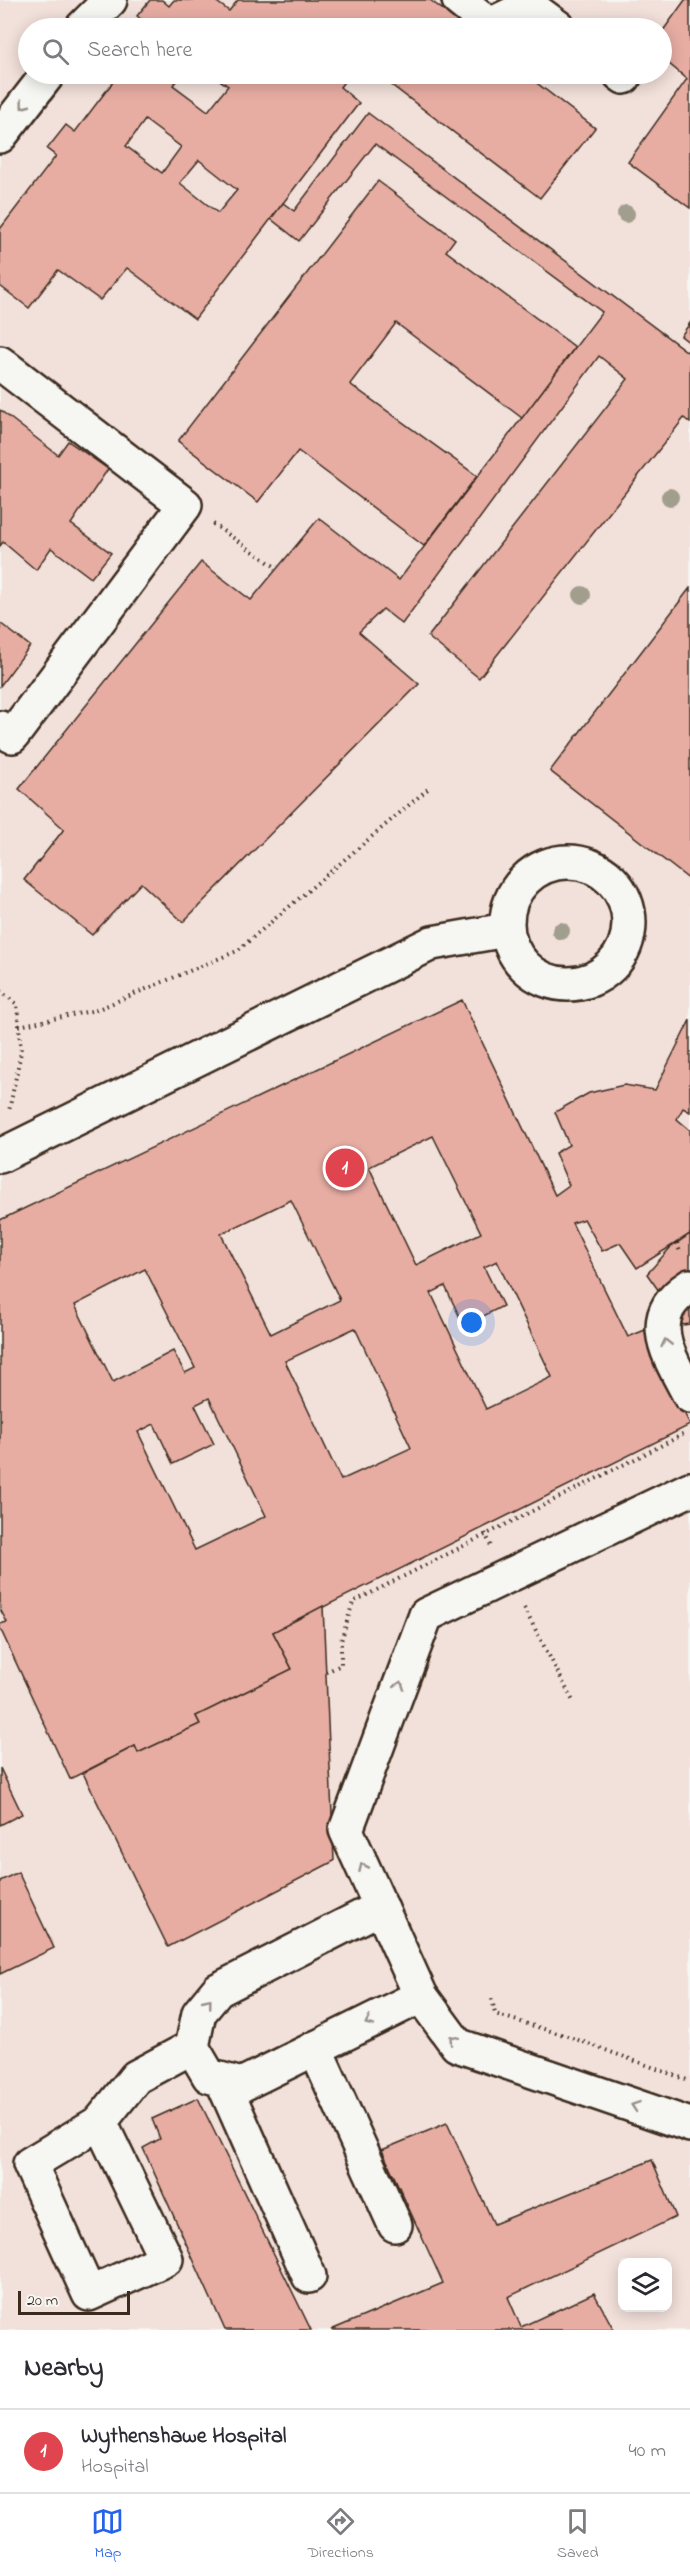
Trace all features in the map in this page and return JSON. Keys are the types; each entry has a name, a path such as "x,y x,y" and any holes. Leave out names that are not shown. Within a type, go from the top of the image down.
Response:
{"lane":[{"path":"92,18 110,0"},
{"path":"459,0 480,18"},
{"path":"506,18 529,6 545,18"},
{"path":"0,136 40,84"},
{"path":"0,363 185,505 4,739"},
{"path":"0,1156 432,944 506,930"},
{"path":"690,1286 676,1295 662,1319 665,1347 690,1396"},
{"path":"690,1489 426,1616 346,1830 421,1996 457,2045 690,2125"},
{"path":"381,1907 218,1990 199,2013 192,2047 209,2076 241,2085 421,1996"},
{"path":"100,2122 166,2259 89,2294 30,2164 100,2122 136,2077 192,2047"},
{"path":"315,2048 395,2225"},
{"path":"222,2080 309,2276"}],"path":[{"path":"185,505 277,568"},
{"path":"19,1026 96,1010 237,951 429,788"},
{"path":"0,991 17,1005 21,1052 0,1156"},
{"path":"326,1672 341,1665 341,1641 352,1602 690,1431"},
{"path":"485,1533 574,1703"},
{"path":"492,1999 495,2014 567,2036 690,2081"}],"shaded area":[{"path":"0,0 690,0 690,2330 0,2330"}],"building":[{"path":"150,0 162,0 169,6 174,0 214,0 229,11 238,0 430,0 454,18 140,18 137,16"},
{"path":"685,0 690,0 690,208 628,162 687,79 672,66 672,18"},
{"path":"111,84 174,84 208,111 228,86 225,84 342,84 340,87 359,103 195,319 127,268 100,300 58,270 29,308 0,286 0,229 56,156 47,149 66,125 75,132","holes":["145,120 181,147 162,173 126,146","199,160 237,190 218,213 180,183"]},
{"path":"390,84 538,84 595,128 540,198"},
{"path":"368,113 690,354 690,423 684,418 479,678 428,637 628,379 599,356 402,624 383,609 359,632 419,684 183,922 141,883 92,935 24,880 64,829 19,789 201,562 251,600 319,518 399,580 602,312 375,144 299,241 271,219 283,203 294,211"},
{"path":"378,181 455,239 446,251 575,347 522,418 396,323 350,384 477,476 424,546 298,451 258,502 178,441"},
{"path":"690,323 690,343 681,336"},
{"path":"0,410 58,455 68,441 108,469 71,524 111,553 91,578 51,548 36,570 3,542 0,546"},
{"path":"690,588 690,880 550,771"},
{"path":"0,623 30,646 0,686"},
{"path":"462,1000 555,1195 569,1185 555,1153 569,1145 555,1112 589,1093 624,1085 655,1090 690,1020 690,1112 683,1108 677,1119 690,1130 690,1234 637,1268 620,1243 602,1251 584,1219 572,1223 628,1337 645,1330 690,1425 273,1632 292,1669 196,1716 200,1724 138,1753 135,1746 70,1779 0,1628 0,1624 7,1622 0,1609 0,1220","holes":["433,1136 481,1233 416,1265 369,1167","291,1200 340,1300 271,1334 221,1234","497,1261 552,1377 486,1409 431,1293 445,1286 464,1326 503,1306 484,1267","145,1269 195,1368 185,1373 173,1351 113,1382 75,1305","355,1328 411,1448 341,1480 285,1361","209,1398 266,1516 195,1550 138,1432 154,1424 173,1464 214,1444 195,1405"]},
{"path":"690,1234 690,1324 683,1325 647,1274 670,1248"},
{"path":"323,1606 334,1861 168,1947 83,1773 135,1746 138,1753 200,1724 196,1716 292,1669 273,1632"},
{"path":"0,1768 22,1814 0,1825"},
{"path":"18,1872 54,1948 0,1974 0,1881"},
{"path":"198,2098 311,2330 225,2330 143,2148 160,2139 152,2119"},
{"path":"447,2123 494,2224 652,2160 676,2217 508,2297 521,2327 594,2293 614,2330 331,2330 443,2283 382,2150"}],"place":[{"name":"Wythenshawe Hospital","path":"345,1168"}]}
